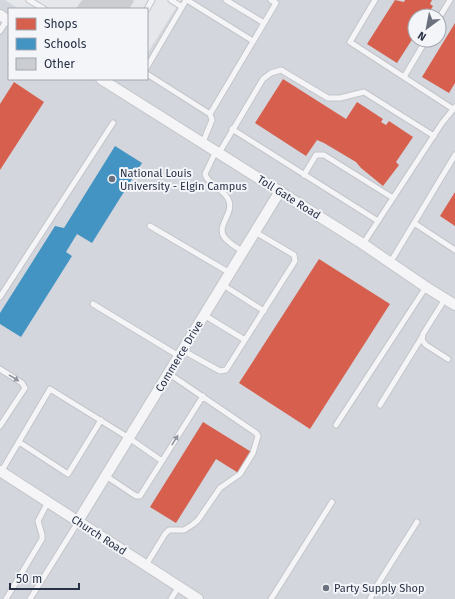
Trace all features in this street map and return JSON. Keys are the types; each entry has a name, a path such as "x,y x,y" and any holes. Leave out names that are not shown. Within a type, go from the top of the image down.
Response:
{"street":[{"name":"Toll Gate Road","path":"104,80 363,244 455,305"},
{"name":"Commerce Drive","path":"78,521 280,191"},
{"name":"Church Road","path":"1,472 198,599"}],"lane":[{"path":"29,0 42,8"},
{"path":"172,0 182,7"},
{"path":"148,65 186,0 253,41"},
{"path":"226,0 264,23"},
{"path":"210,114 276,3 271,0"},
{"path":"363,244 454,108 350,42 375,0"},
{"path":"0,31 5,19"},
{"path":"404,77 421,48"},
{"path":"243,252 226,240 223,234 221,228 230,210 229,201 223,193 206,178 205,174 217,152 263,79 271,72 281,70 328,98 340,98 364,92 434,136"},
{"path":"148,75 210,114 212,120 203,142"},
{"path":"0,297 112,123"},
{"path":"232,130 378,221"},
{"path":"304,175 316,155 324,155 393,198"},
{"path":"390,263 455,155"},
{"path":"414,223 455,250"},
{"path":"150,226 230,273"},
{"path":"93,304 181,353 220,371 226,370 295,261 294,255 255,232"},
{"path":"223,285 264,310"},
{"path":"336,425 426,287"},
{"path":"380,405 445,299"},
{"path":"204,315 245,340"},
{"path":"422,337 426,346 448,359"},
{"path":"0,369 22,382 25,388 0,426"},
{"path":"146,565 165,534 170,530 184,530 192,525 198,520 220,488 240,474 253,453 258,440 256,433 168,373"},
{"path":"1,472 50,389 129,438 162,461"},
{"path":"106,476 136,496 140,496 203,396"},
{"path":"19,442 68,474 101,420"},
{"path":"6,599 42,540 38,521 48,502"},
{"path":"271,599 332,502"},
{"path":"30,599 78,521"},
{"path":"370,599 417,522"},
{"path":"171,599 179,586"}],"shaded area":[{"path":"0,0 5,0 17,8 8,8 8,80 148,80 148,52 181,0 455,0 455,599 0,599"}],"building: Shops":[{"path":"395,0 404,2 405,0 432,0 430,4 433,6 432,8 407,8 407,47 397,63 367,44"},
{"path":"455,23 455,83 449,93 422,77 440,48 447,48 447,36"},
{"path":"283,79 346,119 357,102 383,119 381,122 386,125 389,121 413,137 396,162 399,165 383,186 356,162 324,143 317,140 306,156 255,123"},
{"path":"14,82 44,102 0,170 0,104"},
{"path":"455,192 455,226 440,216"},
{"path":"319,259 390,304 310,429 239,383"},
{"path":"203,422 253,453 240,474 216,459 176,523 150,507"}],"building: Schools":[{"path":"115,146 142,163 92,243 77,234 66,252 72,256 21,337 0,324 0,313 55,226 64,228"}],"building: Other":[{"path":"82,0 134,1 130,8 77,8"}],"place":[{"name":"National Louis University - Elgin Campus","path":"112,179"},
{"name":"Party Supply Shop","path":"326,588"}]}
